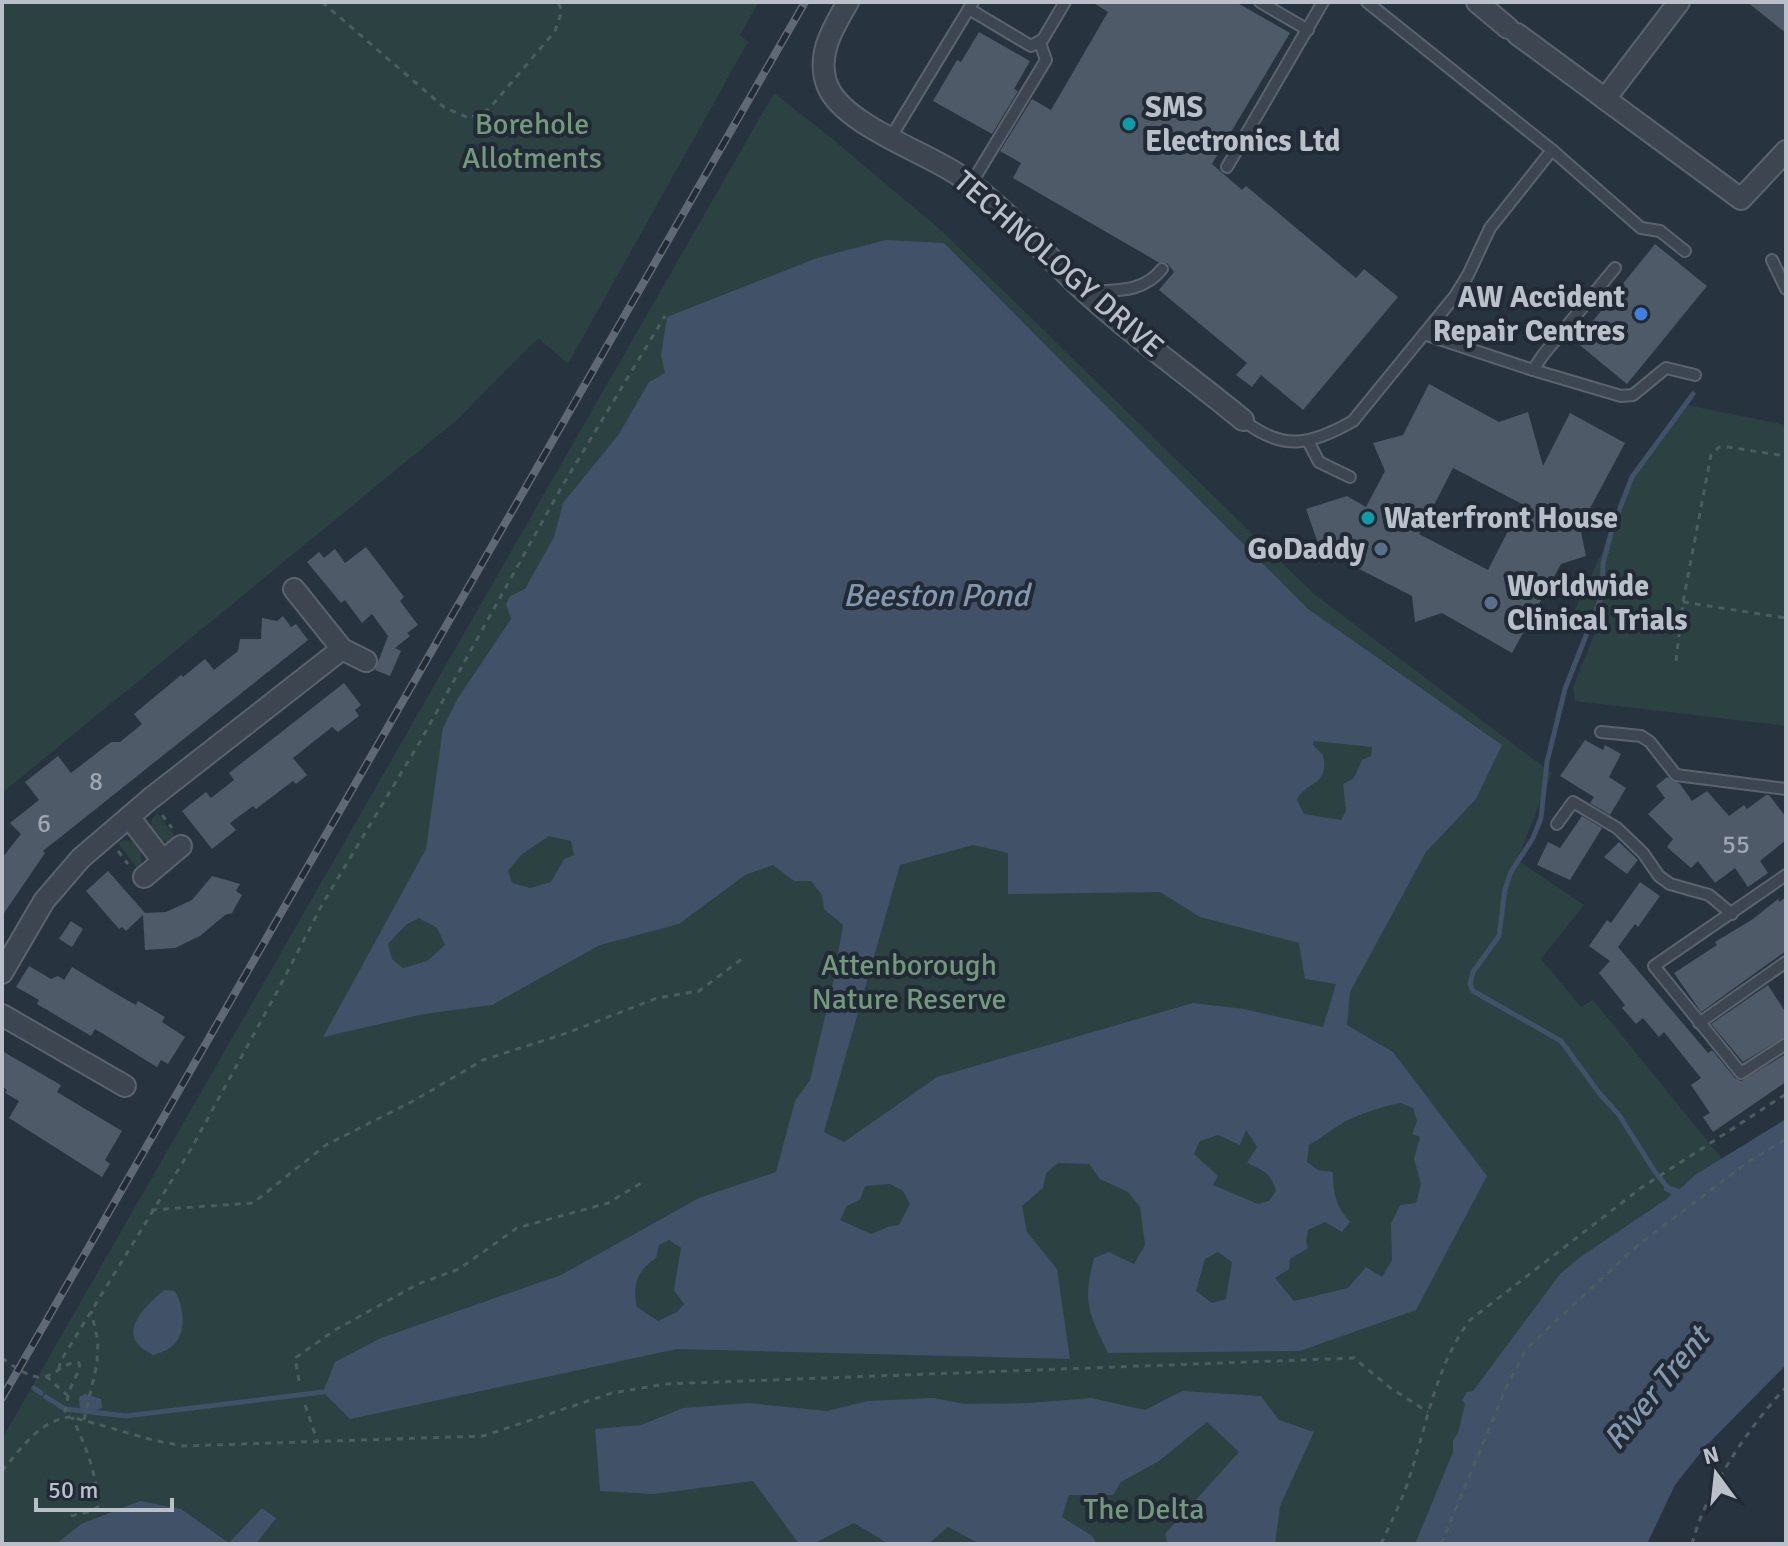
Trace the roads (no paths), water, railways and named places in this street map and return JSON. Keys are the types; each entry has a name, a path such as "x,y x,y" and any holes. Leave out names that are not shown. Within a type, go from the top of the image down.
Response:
{"street":[{"name":"TECHNOLOGY DRIVE","path":"848,2 824,49 823,70 828,86 845,111 940,163 971,184 1085,292 1243,420"},
{"path":"1477,2 1741,199 1786,151"},
{"path":"1605,99 1679,2"},
{"path":"294,589 342,649 366,661"},
{"path":"2,973 53,888 106,835 342,649"},
{"path":"129,817 163,861"},
{"path":"144,877 181,846"},
{"path":"2,1015 125,1086"}],"lane":[{"path":"891,137 971,6 1031,46 1040,43 1065,2"},
{"path":"1260,2 1308,30"},
{"path":"1227,167 1323,2"},
{"path":"1367,2 1552,150 1641,228 1660,231 1685,251"},
{"path":"971,184 1046,60 1040,43"},
{"path":"1243,420 1260,433 1296,443 1330,434 1353,421 1468,275 1496,220 1552,150"},
{"path":"1772,260 1786,289"},
{"path":"1533,370 1615,268"},
{"path":"1085,292 1120,290 1151,283 1162,269"},
{"path":"1424,334 1621,396 1633,395 1666,368 1695,375"},
{"path":"1308,441 1319,462 1350,477"},
{"path":"1601,732 1641,736 1650,742 1676,775 1786,789"},
{"path":"1557,824 1573,802 1617,828 1643,853 1659,876 1670,884 1709,895 1732,914"},
{"path":"1786,875 1654,966 1741,1073 1786,1044"},
{"path":"1699,1023 1786,962"}],"water":[{"name":"Beeston Pond","path":"886,240 944,243 1308,609 1502,745 1476,799 1426,852 1350,992 1347,1025 1393,1052 1487,1176 1416,1310 1300,1351 1108,1353 1089,1307 1090,1273 1094,1258 1109,1252 1134,1264 1145,1245 1140,1207 1128,1192 1100,1179 1089,1164 1058,1163 1046,1173 1043,1188 1022,1206 1027,1232 1057,1269 1070,1359 677,1349 350,1419 323,1392 335,1362 381,1338 561,1275 699,1198 776,1172 795,1101 810,1080 843,925 824,909 822,895 811,881 794,881 773,865 745,875 679,924 600,945 492,1005 424,1014 323,1037 426,849 443,728 458,698 511,619 506,604 510,596 525,589 554,537 563,503 619,434 649,382 665,373 661,356 667,317 817,258","holes":["1314,741 1372,747 1371,756 1362,760 1354,778 1343,784 1346,811 1341,820 1304,814 1297,800 1320,778 1323,755 1313,745","549,836 571,841 574,855 564,859 551,882 530,888 512,883 508,871 521,855","973,845 1008,853 1008,894 1160,892 1200,917 1299,943 1305,979 1336,984 1323,1027 1244,1009 1193,1003 937,1077 844,1142 824,1132 900,865","419,918 437,928 445,945 427,961 403,968 392,959 388,944 407,924","1401,1103 1413,1108 1417,1121 1412,1134 1420,1137 1414,1159 1421,1184 1416,1203 1400,1205 1391,1224 1392,1260 1382,1277 1366,1267 1348,1288 1294,1301 1275,1278 1289,1269 1290,1259 1308,1248 1308,1230 1325,1222 1342,1232 1350,1222 1336,1199 1333,1172 1318,1170 1307,1162 1309,1145 1346,1121","1246,1130 1257,1147 1247,1163 1266,1173 1276,1191 1269,1201 1258,1204 1213,1185 1218,1176 1194,1154 1200,1141 1218,1135 1240,1145","890,1184 903,1191 910,1204 899,1225 871,1234 840,1220 847,1206 860,1200 865,1186","669,1240 681,1248 674,1290 684,1304 677,1312 658,1321 637,1307 636,1285 644,1268 656,1258 659,1245","1218,1252 1232,1262 1226,1299 1212,1303 1196,1291 1205,1259"]},
{"name":"River Trent","path":"1786,1119 1786,1365 1705,1447 1675,1485 1647,1544 1415,1544 1453,1452 1453,1440 1458,1433 1465,1404 1462,1400 1467,1392 1473,1391 1560,1274 1668,1198 1671,1194 1664,1190 1664,1186 1680,1189 1695,1175"},
{"path":"164,1290 175,1291 181,1305 182,1328 171,1347 153,1355 137,1343 134,1328 141,1314"},
{"path":"1182,1391 1261,1396 1279,1420 1314,1432 1280,1506 1275,1544 1168,1544 1165,1534 1239,1452 1207,1422 1159,1461 1121,1482 1113,1495 1069,1495 1062,1517 1092,1536 1097,1544 986,1544 948,1527 928,1544 887,1543 854,1523 813,1544 799,1544 753,1481 654,1494 600,1491 595,1429 641,1425 683,1408 748,1403 827,1411 868,1401 934,1398 964,1404 1091,1398 1145,1410"},
{"path":"85,1394 101,1399 102,1408 80,1412 79,1397"},
{"path":"140,1501 181,1509 229,1543 262,1508 276,1518 256,1544 56,1544 81,1524"}],"waterway":[{"path":"1669,1189 1619,1115 1561,1041 1473,991 1470,984 1473,972 1499,936 1505,889 1511,872 1533,838 1541,818 1547,762 1565,689 1602,595 1603,563 1613,526 1632,477 1693,394"},
{"path":"34,1388 41,1393"},
{"path":"46,1397 65,1409 126,1416 323,1392"}],"railway":[{"path":"2,1398 805,2"}],"place":[{"name":"SMS Electronics Ltd","path":"1129,124"},
{"name":"AW Accident Repair Centres","path":"1641,314"},
{"name":"Waterfront House","path":"1368,518"},
{"name":"GoDaddy","path":"1381,549"},
{"name":"Worldwide Clinical Trials","path":"1491,603"}],"park label":[{"name":"Borehole Allotments","path":"532,141"},
{"name":"Attenborough Nature Reserve","path":"909,982"},
{"name":"The Delta","path":"1144,1509"}]}
